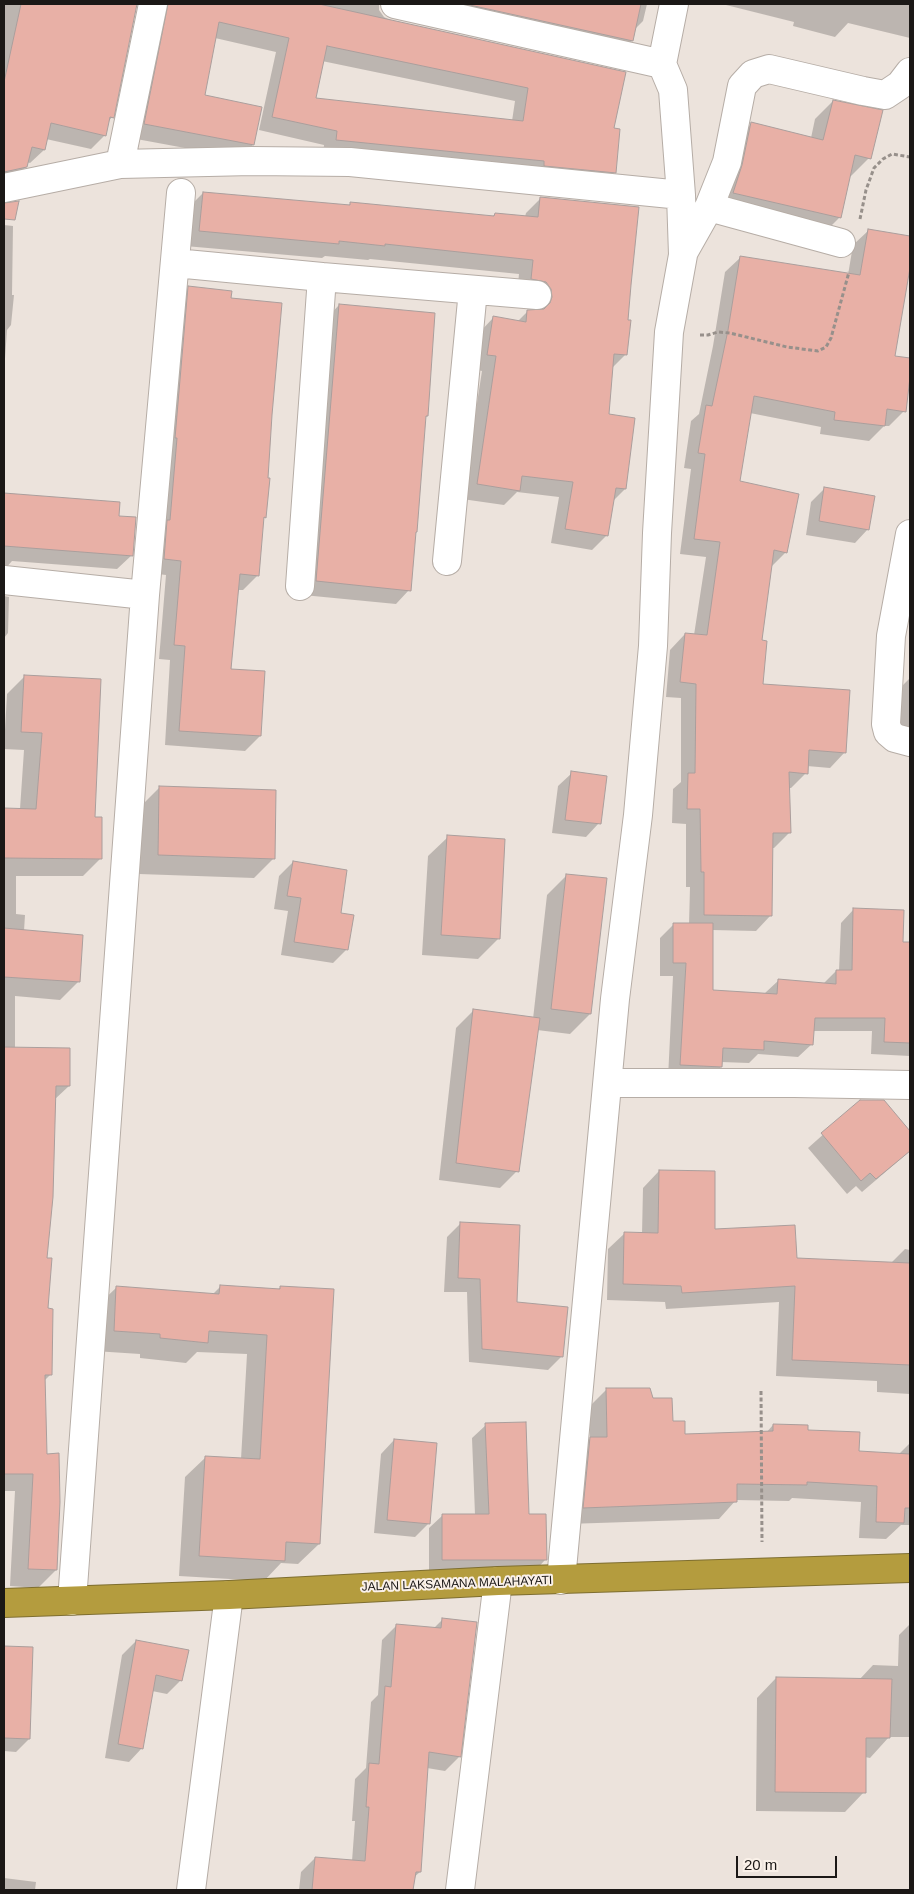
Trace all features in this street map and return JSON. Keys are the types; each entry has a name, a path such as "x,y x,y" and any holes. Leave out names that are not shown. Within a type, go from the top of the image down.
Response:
{"highway":[{"name":"JALAN LAKSAMANA MALAHAYATI","path":"4,1603 229,1595 498,1581 910,1568"}],"street":[{"path":"120,164 153,4"},
{"path":"395,4 662,64"},
{"path":"561,1580 615,999 638,814 654,646 657,533 669,332 683,254 681,195 673,90 662,64 674,4"},
{"path":"683,254 708,207 727,162 742,86 753,74 768,69 863,91 885,94 900,85 910,72"},
{"path":"4,188 120,164 252,161 350,162 681,195"},
{"path":"72,1601 145,595 181,193"},
{"path":"708,207 850,245"},
{"path":"175,262 322,277 538,295"},
{"path":"300,586 322,277"},
{"path":"447,560 473,290"},
{"path":"910,534 891,636 886,724 888,732 895,738 910,742"},
{"path":"4,580 145,595"},
{"path":"608,1083 794,1083 910,1086"},
{"path":"460,1890 498,1581"},
{"path":"191,1890 229,1595"}],"path":[{"path":"669,332 708,336 718,332 730,333 787,347 818,351 826,346 832,338 850,245 874,168 883,159 892,154 910,157"},
{"path":"761,1391 762,1573"}],"building":[{"path":"21,4 137,4 114,118 110,117 106,136 51,123 45,150 32,147 27,167 4,172 4,82"},
{"path":"168,4 319,4 626,72 614,128 620,129 616,173 544,166 544,161 336,140 337,131 272,117 289,38 219,22 205,95 262,107 254,145 144,124","holes":["327,46 528,88 523,121 316,98"]},
{"path":"465,4 641,4 633,41"},
{"path":"833,100 883,110 871,159 855,155 841,218 733,193 742,165 751,122 823,140"},
{"path":"203,192 350,205 350,202 494,216 495,213 538,217 540,197 639,207 628,320 631,320 627,355 614,354 609,414 635,418 626,489 616,488 608,536 565,529 573,482 522,476 520,491 477,484 496,356 487,355 493,316 526,322 527,310 544,309 550,303 552,297 551,289 546,282 531,279 533,260 385,244 385,246 339,241 339,244 199,231"},
{"path":"19,201 15,220 4,219 4,203"},
{"path":"868,229 910,236 910,268 895,356 910,358 906,412 887,409 885,426 834,420 835,412 754,396 740,481 799,494 787,553 774,550 762,640 767,641 763,684 850,690 846,753 809,750 808,774 789,772 791,833 773,833 772,916 704,915 704,872 701,872 700,809 687,809 688,773 695,773 696,684 680,682 685,633 707,635 720,542 694,539 705,454 698,453 706,405 712,406 728,330 740,256 860,275"},
{"path":"188,286 232,291 231,298 282,303 272,415 268,478 270,478 266,518 264,517 259,576 240,574 231,669 265,671 261,736 179,731 185,646 174,645 181,561 164,559 167,520 170,520"},
{"path":"339,304 435,313 428,416 426,416 411,591 316,581"},
{"path":"824,487 875,496 869,530 819,521"},
{"path":"4,493 120,502 119,516 136,517 133,556 4,546"},
{"path":"24,675 101,679 95,817 102,817 102,859 4,858 4,808 36,809 42,733 21,732"},
{"path":"571,771 607,776 601,824 565,820"},
{"path":"159,786 276,790 275,859 158,855"},
{"path":"447,835 505,839 500,939 441,935"},
{"path":"293,861 347,870 341,913 354,915 348,950 294,942 301,898 287,896"},
{"path":"566,874 607,878 591,1014 551,1009"},
{"path":"853,908 904,910 903,942 910,942 910,1043 884,1042 885,1018 815,1018 813,1045 764,1041 764,1050 723,1048 722,1067 680,1065 686,963 673,963 673,923 713,923 713,990 777,994 778,979 836,984 836,970 852,970"},
{"path":"4,928 83,935 80,982 4,977"},
{"path":"473,1009 540,1018 519,1172 456,1163"},
{"path":"4,1047 70,1048 70,1086 56,1086 53,1197 47,1258 52,1258 48,1308 53,1309 52,1375 45,1375 47,1454 59,1453 60,1502 57,1570 28,1569 33,1474 4,1474"},
{"path":"860,1100 884,1100 910,1131 910,1151 876,1179 870,1173 861,1181 821,1133"},
{"path":"659,1170 715,1171 715,1229 795,1225 797,1258 910,1263 910,1365 792,1360 795,1286 682,1293 681,1286 623,1284 624,1232 658,1233"},
{"path":"460,1222 520,1225 517,1302 568,1307 563,1357 482,1349 480,1279 458,1278"},
{"path":"220,1285 280,1289 280,1286 334,1289 320,1544 286,1542 285,1561 199,1556 205,1456 260,1459 267,1335 209,1331 208,1343 160,1338 160,1334 114,1331 116,1286 219,1294"},
{"path":"606,1388 650,1388 653,1398 672,1398 673,1421 685,1421 685,1434 773,1431 773,1424 808,1425 808,1430 860,1432 859,1451 910,1454 910,1508 905,1508 904,1523 876,1522 877,1486 807,1482 807,1485 737,1484 737,1502 583,1508 590,1437 607,1437"},
{"path":"526,1422 529,1514 546,1514 547,1560 442,1560 442,1514 489,1514 485,1423"},
{"path":"394,1439 437,1443 430,1524 387,1520"},
{"path":"442,1618 477,1622 461,1757 429,1752 421,1872 416,1872 413,1890 312,1890 315,1857 365,1861 369,1807 366,1807 369,1763 379,1764 385,1686 391,1687 396,1624 441,1628"},
{"path":"136,1640 189,1650 182,1681 156,1675 143,1749 118,1744"},
{"path":"4,1646 33,1647 30,1739 4,1738"},
{"path":"776,1677 892,1679 890,1738 866,1738 866,1793 775,1792"}]}
